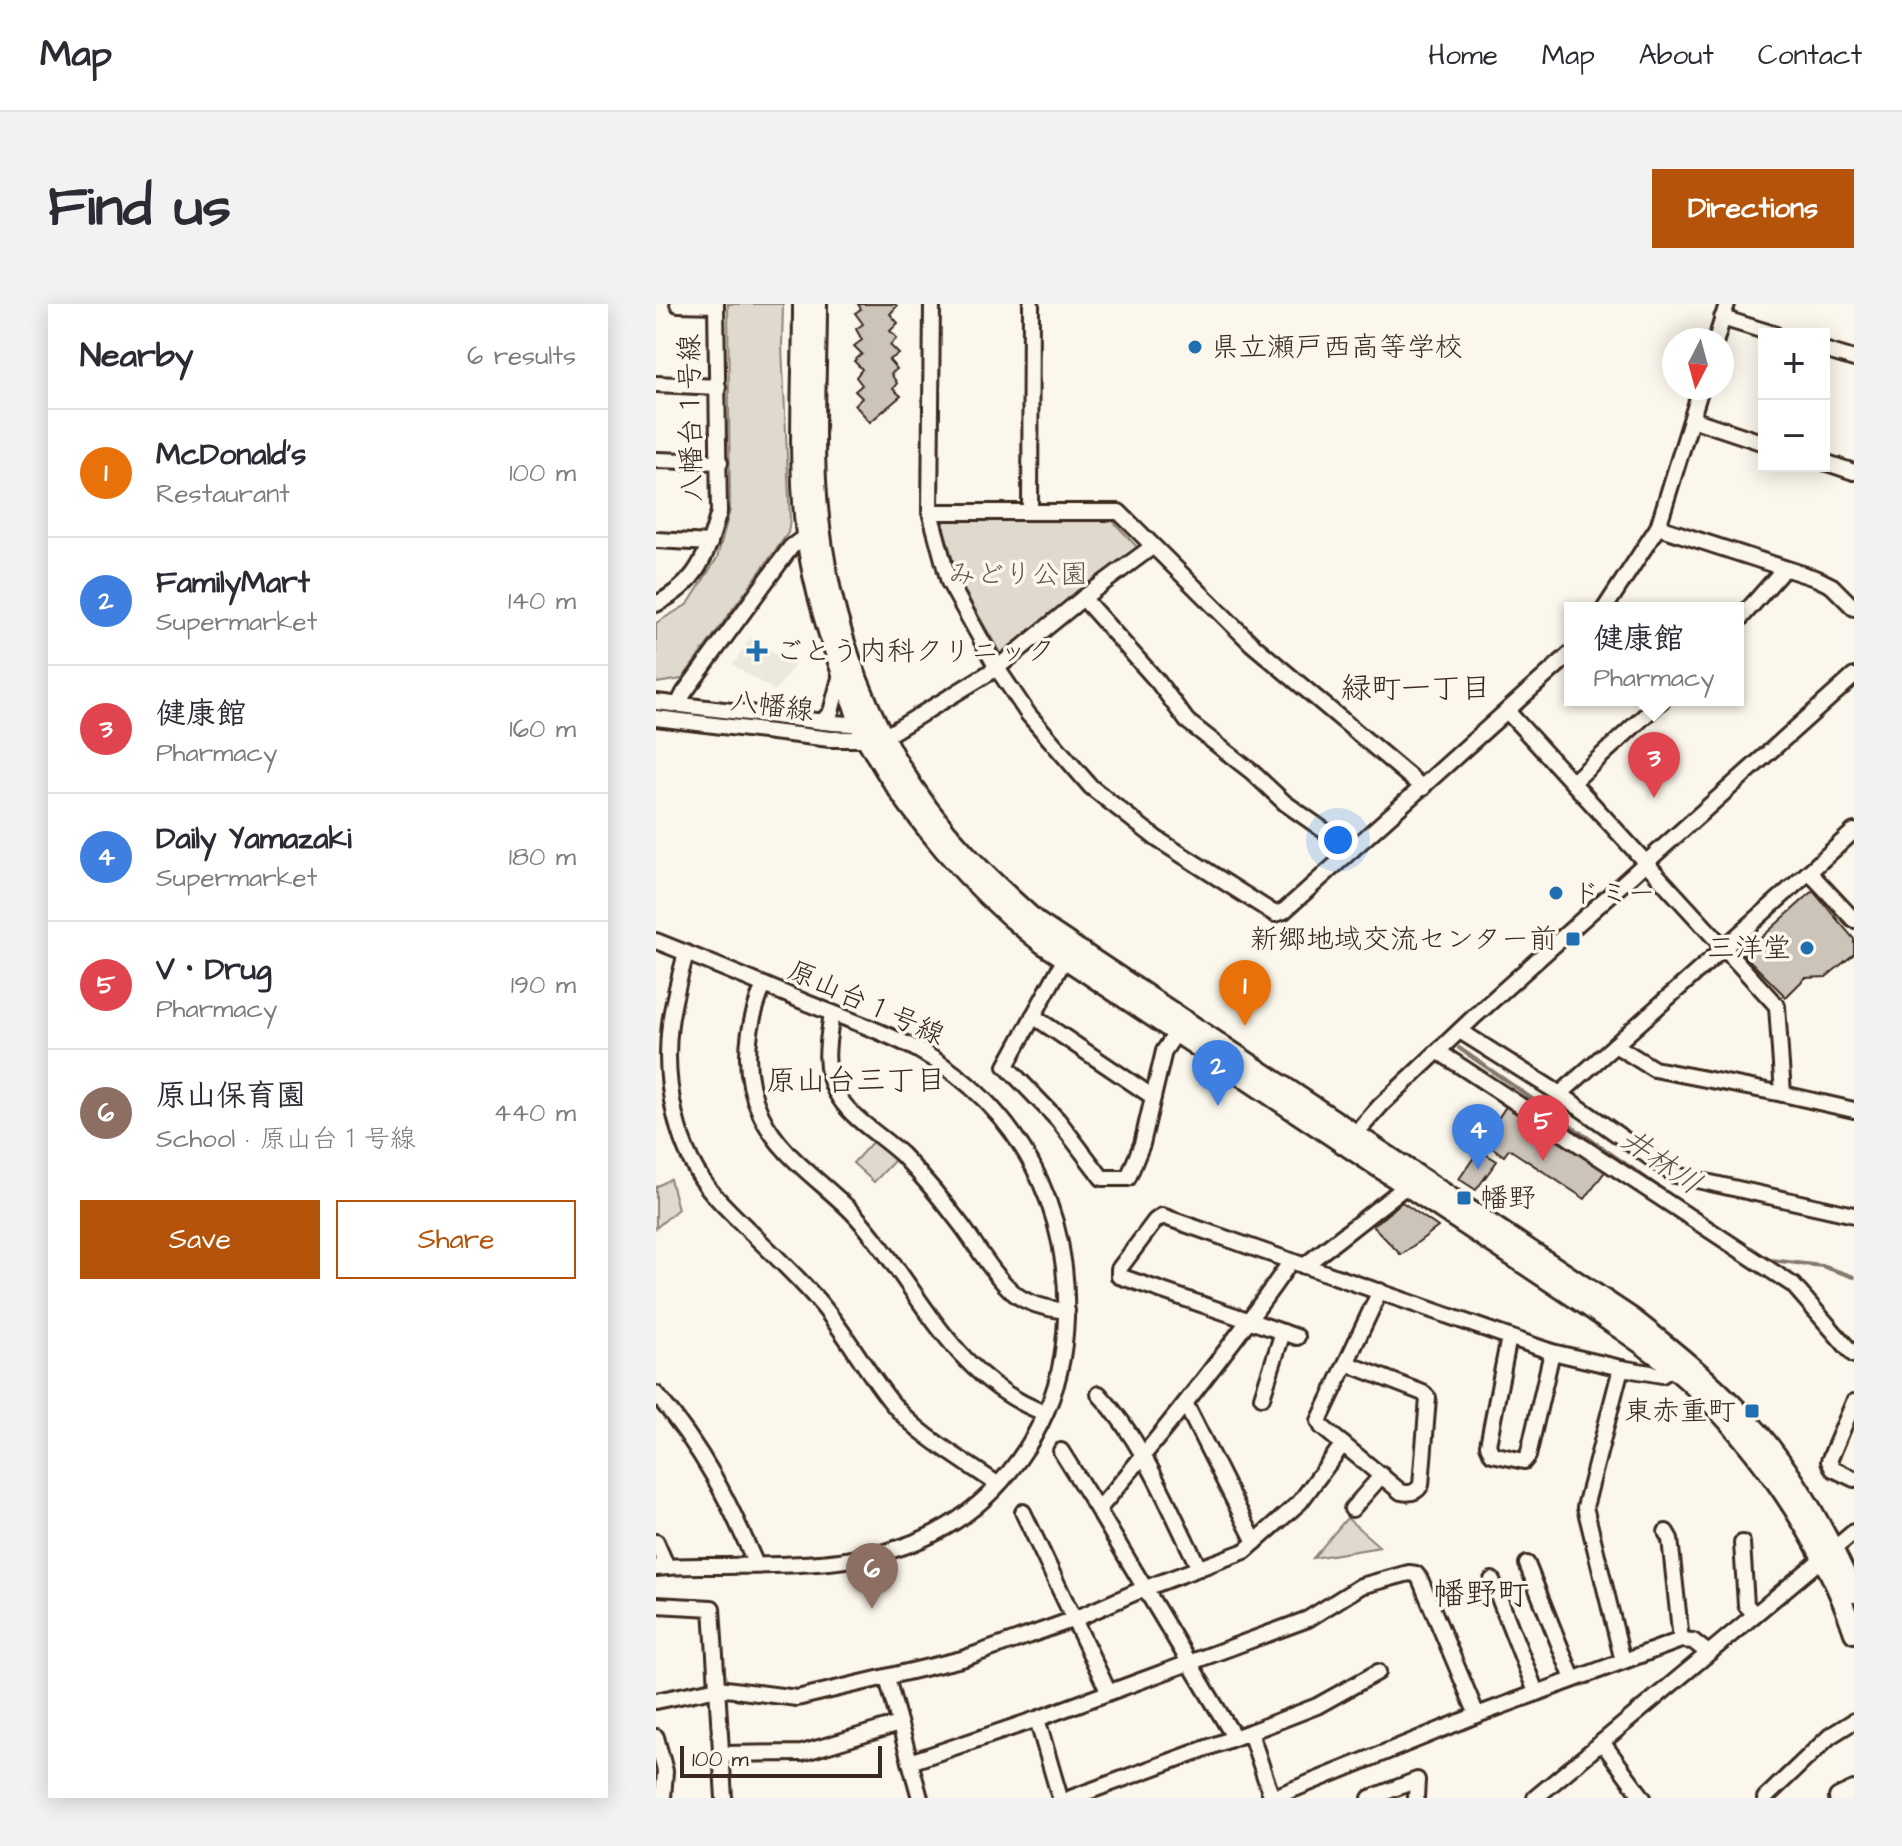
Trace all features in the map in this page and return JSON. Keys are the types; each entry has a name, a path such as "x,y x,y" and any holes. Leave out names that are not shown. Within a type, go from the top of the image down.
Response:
{"main road":[{"path":"803,304 802,458 806,536 816,588 841,674 874,732 905,797 947,853 986,897 1015,923 1068,952 1411,1181 1587,1306 1678,1363 1745,1442 1854,1593"},
{"path":"817,304 816,478 821,538 843,635 874,732"},
{"path":"1068,952 1176,1033 1350,1140"},
{"path":"1829,1555 1854,1633"},
{"path":"1839,1798 1854,1791"}],"street":[{"path":"678,304 716,305"},
{"path":"932,304 930,512 949,582 997,668 1028,714 1091,787 1157,839 1275,914 1284,911 1564,659"},
{"path":"1030,510 1031,304"},
{"name":"八幡台１号線","path":"656,604 678,592 697,571 719,512 716,305"},
{"path":"1724,311 1761,328"},
{"path":"1830,352 1854,359"},
{"path":"656,384 718,387"},
{"path":"1609,602 1658,527 1698,400"},
{"path":"1692,419 1758,441"},
{"path":"656,460 720,462"},
{"path":"1830,464 1854,472"},
{"path":"930,512 1119,512 1252,644 1423,788"},
{"path":"1658,527 1832,586 1854,608"},
{"path":"678,705 791,547 806,536"},
{"path":"656,540 710,543"},
{"path":"874,732 997,668 1152,547"},
{"path":"1744,614 1784,569"},
{"path":"1083,598 1158,682 1187,721 1252,772 1285,803 1352,850"},
{"path":"822,722 831,712 841,674"},
{"path":"1350,1140 1381,1105 1460,1031 1854,676"},
{"name":"八幡線","path":"656,702 822,722 874,732"},
{"path":"1573,782 1655,706"},
{"path":"1507,711 1777,1006 1783,1094"},
{"name":"八幡線","path":"656,718 830,739 874,732"},
{"path":"1560,1094 1854,831"},
{"path":"1809,872 1854,920"},
{"name":"原山台１号線","path":"656,941 918,1050 942,1065 989,1104 1024,1149 1054,1212 1064,1256 1067,1311 1059,1370 1045,1413 1018,1460 962,1517 934,1534 880,1554 846,1562 662,1568"},
{"path":"1068,952 1006,1066 1058,1120 1102,1178 1128,1178 1142,1144 1164,1051 1176,1033"},
{"path":"686,953 670,1023 668,1055 678,1127 692,1160 712,1193 823,1306 894,1406 929,1436 997,1484"},
{"path":"764,985 753,1012 748,1048 749,1083 762,1116 778,1142 851,1212 886,1251 950,1345 970,1365 1024,1406 1045,1413"},
{"path":"832,1013 827,1048 828,1070 834,1090 846,1108 902,1156 961,1224 998,1277 1018,1297 1046,1308 1067,1311"},
{"path":"1033,1016 1153,1097"},
{"path":"1460,1031 1560,1094 1675,1175 1854,1215"},
{"path":"1615,1045 1654,1069 1854,1110"},
{"path":"1439,1052 1793,1285 1854,1355"},
{"path":"1098,1510 1298,1264 1411,1181"},
{"path":"1262,1397 1290,1335 1119,1276 1119,1269 1162,1216 1552,1352 1662,1375 1678,1363"},
{"path":"1346,1363 1423,1393 1428,1398 1421,1485 1417,1491 1401,1492 1319,1421 1346,1363 1380,1291"},
{"path":"1509,1337 1488,1445 1492,1454 1524,1461 1528,1456 1552,1352"},
{"path":"1621,1368 1585,1507 1623,1661"},
{"path":"656,1394 710,1466 756,1565"},
{"path":"1099,1394 1142,1457 1199,1568"},
{"path":"1854,1402 1829,1461 1833,1469 1854,1479"},
{"path":"1186,1405 1255,1542"},
{"path":"656,1701 718,1688 797,1698 962,1659 1075,1619 1143,1589 1245,1551 1300,1502 1343,1444"},
{"path":"1061,1451 1234,1737"},
{"path":"1352,1509 1382,1475"},
{"path":"1023,1512 1108,1691"},
{"path":"1666,1532 1670,1539 1681,1640"},
{"path":"1535,1798 1854,1532"},
{"path":"656,1542 662,1568"},
{"path":"1742,1543 1746,1605 1755,1614"},
{"path":"1527,1564 1573,1679"},
{"path":"910,1762 1037,1719 1308,1619 1368,1583 1409,1573 1416,1574 1477,1715"},
{"path":"1492,1580 1536,1692"},
{"path":"656,1605 712,1608 724,1798"},
{"path":"1250,1732 1272,1798 1536,1692 1681,1640 1693,1641 1708,1653"},
{"path":"1071,1798 1317,1706 1378,1672"},
{"path":"887,1678 920,1798"},
{"path":"1037,1719 1060,1798"},
{"path":"1765,1798 1830,1736 1854,1721"},
{"path":"722,1754 802,1753 899,1724"},
{"path":"656,1737 665,1771 663,1798"},
{"path":"1602,1742 1643,1798"},
{"path":"1370,1798 1417,1780 1416,1798"}],"shaded area":[{"name":"ごとう内科クリニック","path":"750,638 795,665 775,691 733,665"}],"green space":[{"path":"728,304 783,304 788,533 682,679 656,683 656,623 688,604 717,558 730,510"},
{"name":"みどり公園","path":"1109,517 1137,547 1136,551 1004,654 1000,653 958,579 943,525 945,520"},
{"path":"875,1139 896,1159 874,1182 853,1163"},
{"path":"670,1179 678,1209 656,1228 656,1187"},
{"path":"1347,1518 1380,1547 1313,1558"}],"building":[{"path":"858,304 897,306 890,314 898,323 890,331 897,338 890,345 899,354 889,360 897,369 891,374 897,383 893,389 901,396 870,422 855,405 862,398 855,391 862,385 856,377 862,369 854,361 862,354 854,346 862,340 856,329 863,324 855,313 861,309"},
{"path":"1813,891 1854,939 1854,954 1826,977 1805,978 1786,997 1743,954"},
{"path":"1507,1105 1606,1170 1585,1199 1509,1149 1504,1156 1483,1141"},
{"path":"1479,1150 1497,1161 1476,1190 1459,1179"},
{"path":"1402,1202 1438,1227 1401,1255 1373,1226"}],"waterway":[{"name":"井林川","path":"1459,1048 1696,1213"},
{"name":"井林川","path":"1763,1259 1822,1266 1854,1277"}],"place":[{"name":"県立瀬戸西高等学校","path":"1195,347"},
{"name":"ごとう内科クリニック","path":"757,651"},
{"name":"健康館","path":"1654,798"},
{"name":"ドミー","path":"1556,893"},
{"name":"新郷地域交流センター前","path":"1573,939"},
{"name":"三洋堂","path":"1807,948"},
{"name":"McDonald's","path":"1245,1026"},
{"name":"FamilyMart","path":"1218,1106"},
{"name":"V・Drug","path":"1543,1161"},
{"name":"Daily Yamazaki","path":"1478,1170"},
{"name":"幡野","path":"1464,1198"},
{"name":"東赤重町","path":"1752,1411"},
{"name":"原山保育園","path":"872,1609"}],"district":[{"name":"緑町一丁目","path":"1416,689"},
{"name":"原山台三丁目","path":"856,1081"},
{"name":"幡野町","path":"1481,1594"}]}
